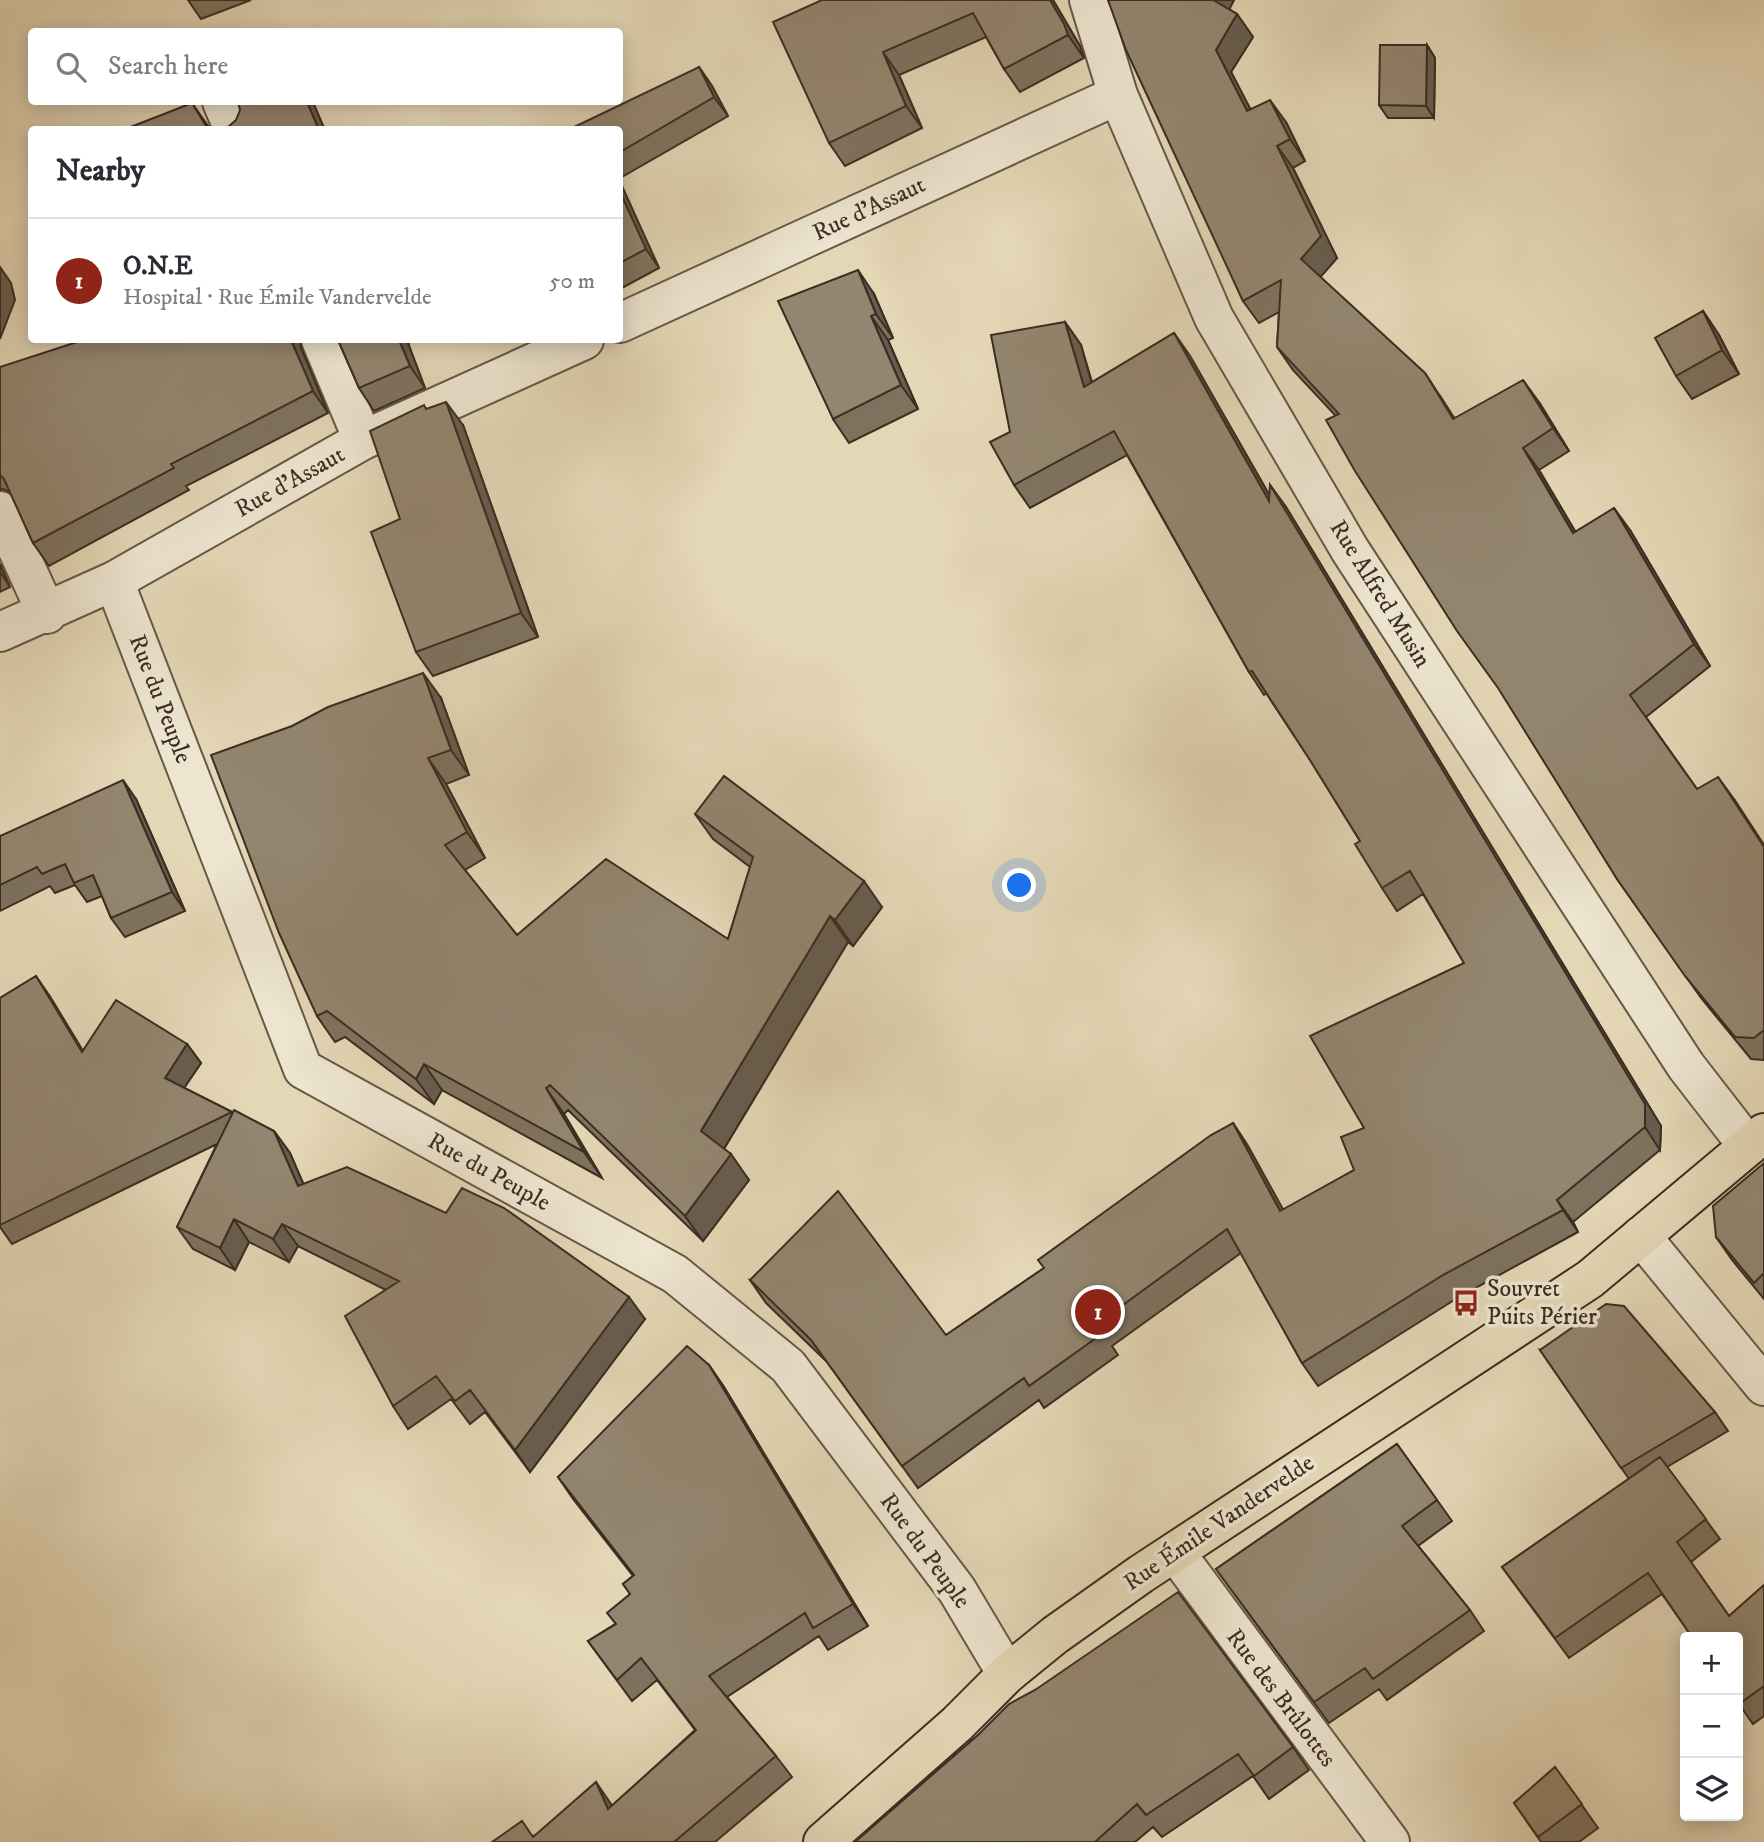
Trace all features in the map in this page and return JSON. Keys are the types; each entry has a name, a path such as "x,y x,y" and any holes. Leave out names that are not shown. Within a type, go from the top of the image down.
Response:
{"main road":[{"name":"Rue Émile Vandervelde","path":"823,1842 957,1724 1007,1674 1096,1606 1590,1279 1756,1140"}],"street":[{"name":"Rue Alfred Musin","path":"1089,0 1118,95 1214,318 1350,550 1686,1066 1756,1140"},
{"name":"Rue d'Assaut","path":"623,322 1118,95"},
{"path":"223,105 232,126"},
{"path":"322,343 363,440"},
{"name":"Rue d'Assaut","path":"0,632 47,614 114,581 363,440 577,343"},
{"path":"0,511 47,614"},
{"name":"Rue du Peuple","path":"114,581 303,1069 675,1274 788,1366 957,1590 1007,1674"},
{"path":"1641,1236 1764,1386"},
{"name":"Rue des Brûlottes","path":"1175,1552 1390,1842"}],"building":[{"path":"822,0 1050,0 1068,35 1004,69 973,13 883,52 906,106 829,143 773,22"},
{"path":"1108,0 1213,0 1237,14 1216,50 1247,111 1270,100 1290,139 1277,146 1321,236 1301,259 1425,373 1453,419 1523,380 1553,428 1523,448 1573,533 1614,508 1694,644 1630,695 1697,789 1718,777 1764,847 1764,1030 1754,1038 1735,1037 1685,976 1617,879 1498,688 1457,631 1355,471 1326,420 1339,414 1277,347 1281,280 1243,301 1126,50"},
{"path":"1380,45 1427,45 1426,106 1379,105"},
{"path":"699,67 714,97 623,150 623,126 576,126"},
{"path":"187,105 193,105 206,126 133,126"},
{"path":"239,105 308,105 317,126 229,126 236,120 240,110"},
{"path":"623,199 646,249 623,261"},
{"path":"858,270 876,314 871,316 901,385 833,419 778,301"},
{"path":"1703,311 1722,350 1676,376 1655,338"},
{"path":"1065,322 1084,387 1174,333 1269,501 1270,485 1645,1104 1645,1127 1557,1200 1563,1210 1443,1275 1302,1363 1227,1229 1097,1324 1103,1333 1029,1386 1024,1378 902,1466 811,1340 750,1280 838,1191 946,1335 1044,1268 1038,1260 1211,1135 1233,1123 1280,1211 1354,1170 1341,1137 1364,1128 1310,1036 1464,963 1410,871 1382,888 1355,844 1360,841 1252,671 1249,672 1114,431 1014,485 990,442 1010,432 991,335"},
{"path":"74,343 292,343 313,391 171,464 174,468 33,543 0,475 0,367"},
{"path":"339,343 400,343 410,366 359,388"},
{"path":"446,402 521,613 416,652 371,532 400,519 370,431 424,405 426,409"},
{"path":"423,673 451,750 428,758 467,832 445,845 517,935 606,859 728,939 753,857 695,814 724,776 864,881 835,920 830,916 701,1131 731,1154 685,1216 550,1085 546,1088 584,1152 424,1064 416,1079 327,1011 317,1016 279,933 211,755 292,726 328,707"},
{"path":"123,780 172,892 111,918 93,875 74,883 65,864 42,874 37,867 0,885 0,836"},
{"path":"36,976 82,1052 116,1000 187,1044 165,1078 232,1112 0,1225 0,998"},
{"path":"234,1110 274,1131 298,1186 347,1167 446,1213 462,1188 504,1208 629,1297 515,1450 470,1390 455,1401 436,1376 393,1406 345,1316 399,1281 282,1224 273,1239 234,1219 220,1248 177,1227"},
{"path":"1764,1163 1764,1273 1754,1283 1716,1237 1713,1206"},
{"path":"1606,1304 1624,1306 1715,1412 1621,1468 1540,1350"},
{"path":"687,1346 709,1365 853,1604 813,1628 805,1613 709,1676 776,1756 674,1842 492,1842 522,1821 533,1837 596,1782 608,1809 696,1730 641,1658 617,1680 588,1641 616,1624 607,1613 630,1594 623,1584 634,1575 558,1477"},
{"path":"1397,1444 1437,1500 1402,1526 1470,1610 1373,1679 1365,1668 1314,1702 1216,1569"},
{"path":"1660,1457 1706,1519 1677,1542 1729,1616 1764,1585 1764,1686 1743,1701 1743,1632 1689,1632 1648,1573 1555,1638 1502,1567"},
{"path":"1178,1592 1293,1747 1254,1776 1238,1754 1146,1815 1137,1804 1095,1842 855,1842 978,1735 1009,1704 1035,1690"},
{"path":"1555,1767 1582,1804 1538,1837 1514,1803"}],"place":[{"name":"Souvret Puits Périer","path":"1466,1303"},
{"name":"O.N.E","path":"1098,1312"}]}
